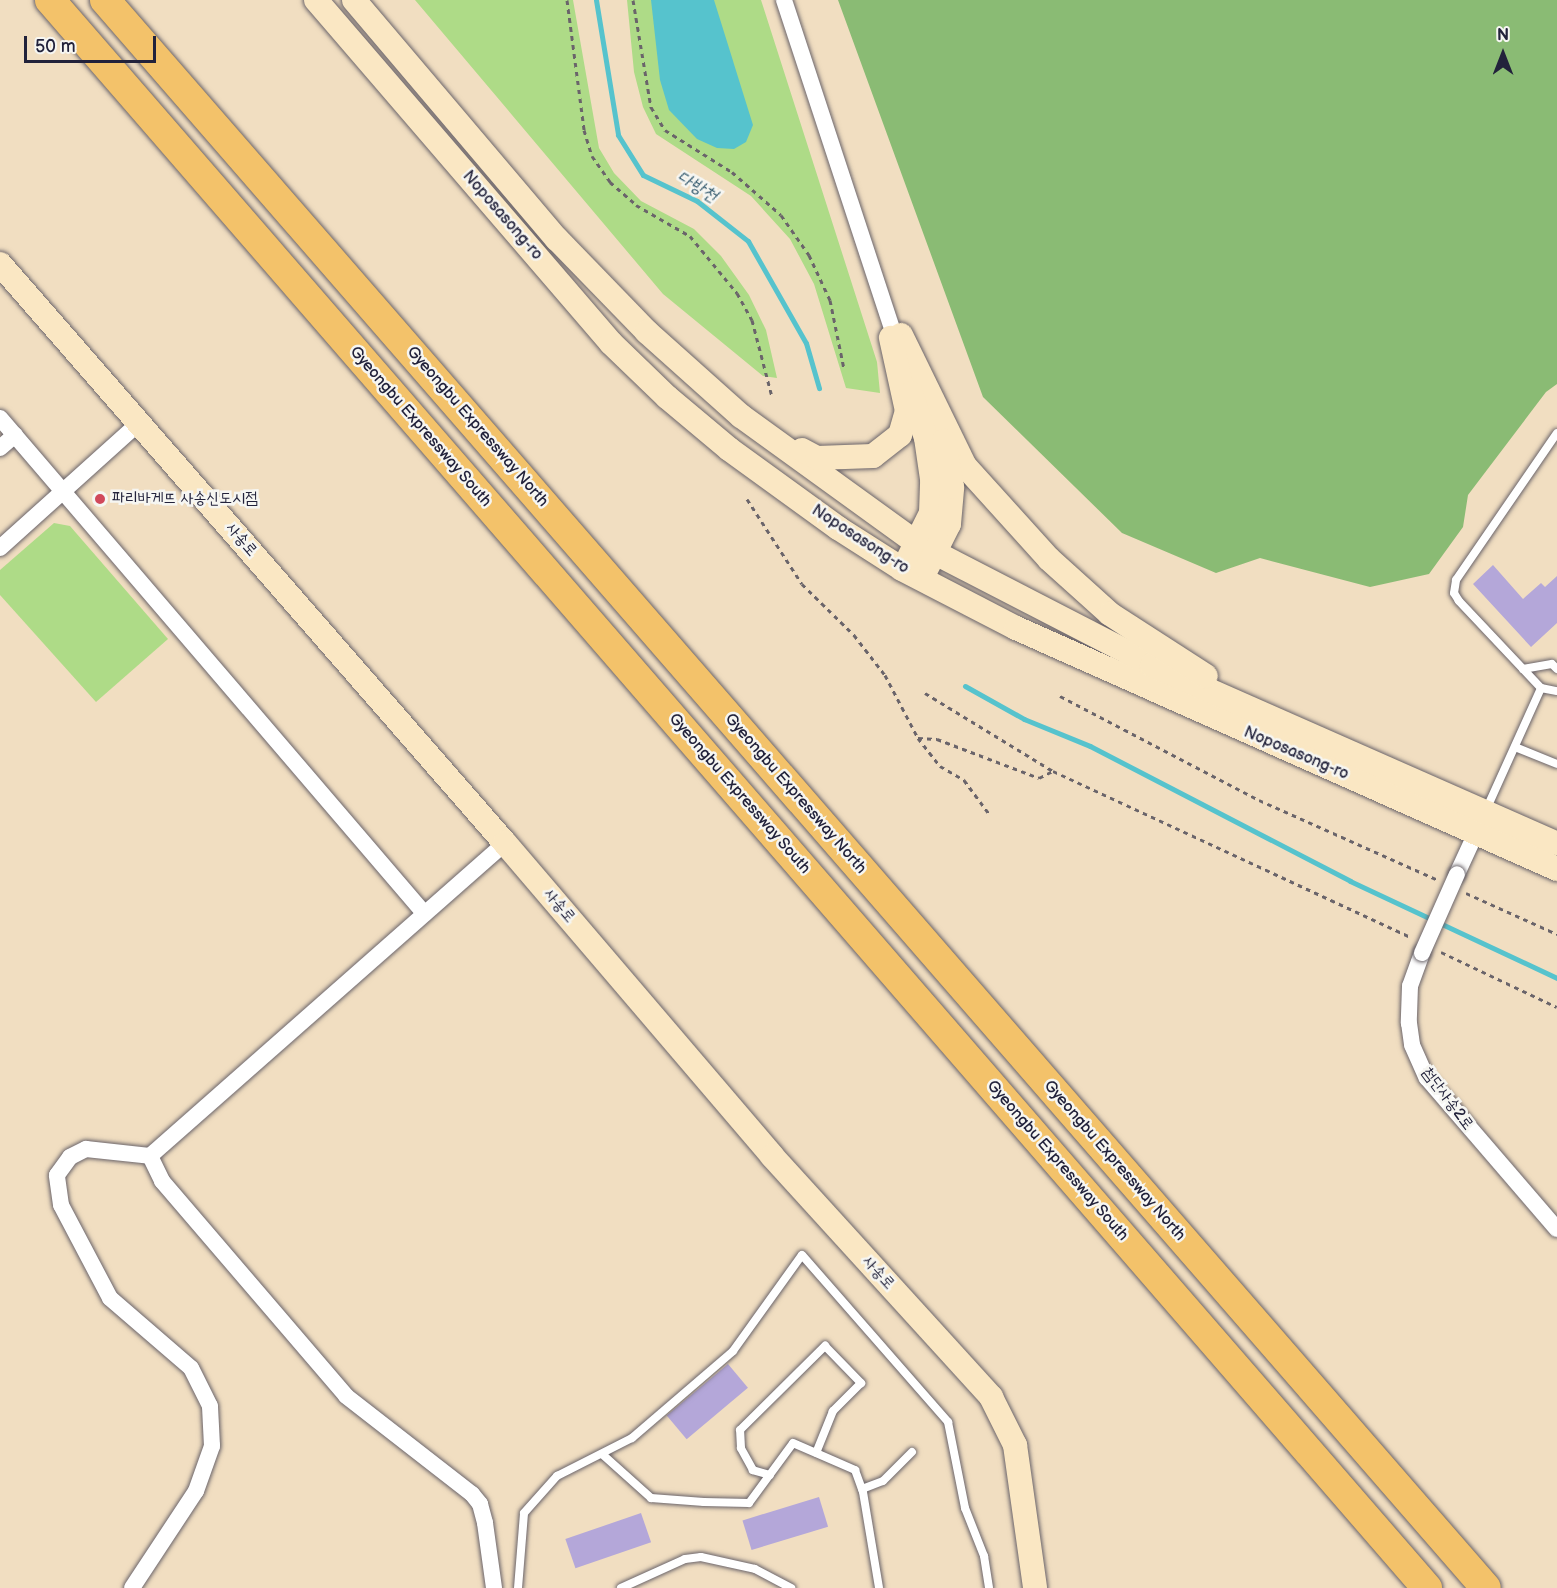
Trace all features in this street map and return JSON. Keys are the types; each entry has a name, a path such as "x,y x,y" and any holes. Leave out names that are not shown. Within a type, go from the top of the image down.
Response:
{"highway":[{"name":"Gyeongbu Expressway South","path":"50,0 1427,1588"},
{"name":"Gyeongbu Expressway North","path":"105,0 1486,1588"}],"main road":[{"name":"Noposasong-ro","path":"316,0 604,334 667,397 738,455 912,574 1026,633 1475,835 1557,869"},
{"name":"Noposasong-ro","path":"354,0 557,239 647,332 755,426 836,482 926,549 1152,665 1486,810 1557,844"},
{"name":"사송로","path":"0,264 506,843 772,1156 991,1397 1015,1445 1035,1588"},
{"path":"894,333 946,447 952,487 950,524 926,549 912,574"},
{"path":"755,426 817,458 873,456 887,449 900,435 908,411 894,333"},
{"path":"894,333 964,466 1049,559 1110,614 1262,711"}],"street":[{"path":"784,0 894,333"},
{"path":"0,418 424,913"},
{"path":"0,548 139,423"},
{"path":"0,448 15,435"},
{"name":"첨단사송2로","path":"1486,810 1452,882 1410,986 1409,1023 1417,1056 1428,1078 1464,1123 1557,1229"},
{"path":"132,1588 196,1491 212,1446 210,1406 191,1368 110,1298 61,1205 57,1175 70,1157 86,1149 150,1156 506,843"},
{"path":"150,1156 162,1181 346,1396 472,1494 480,1504 485,1523 494,1588"}],"lane":[{"path":"1557,433 1456,579 1454,593 1541,688 1557,692"},
{"path":"1523,669 1556,664"},
{"path":"1486,810 1541,688"},
{"path":"1515,747 1557,764"},
{"path":"518,1588 524,1513 557,1476 632,1438 733,1351 802,1255 948,1422 965,1508 984,1556 989,1588"},
{"path":"770,1475 753,1470 741,1448 740,1430 825,1346 861,1383 833,1411 816,1453"},
{"path":"602,1454 651,1498 749,1503 793,1443 855,1470 862,1489 879,1588"},
{"path":"862,1489 883,1480 912,1452"},
{"path":"621,1588 685,1559 701,1557 755,1569 791,1588"}],"path":[{"path":"567,0 584,130 592,156 610,182 636,205 690,236 737,293 752,320 772,398"},
{"path":"633,0 651,107 665,130 732,172 781,215 809,255 830,300 844,369"},
{"path":"747,499 802,585 854,635 885,675 918,738 940,766 964,780 990,815"},
{"path":"925,693 1053,771 1394,929"},
{"path":"1060,696 1259,800 1452,882 1557,934"},
{"path":"918,738 937,739 1039,778 1053,771"},
{"path":"1456,960 1557,1007"}],"green space":[{"path":"415,0 573,0 599,148 614,173 641,201 694,229 721,256 749,295 766,330 777,378 763,376 663,294"},
{"path":"627,0 761,0 877,362 880,393 846,388 814,284 790,239 751,196 656,134 643,107 634,72"},
{"path":"838,0 1557,0 1557,384 1546,392 1468,495 1463,527 1429,574 1370,587 1260,558 1216,573 1122,533 983,397"},
{"path":"54,523 70,526 168,639 96,702 0,595 0,570"}],"water":[{"path":"651,0 714,0 753,125 746,142 734,149 717,148 697,139 669,110 660,80"}],"building":[{"path":"1493,565 1523,599 1541,583 1545,587 1557,576 1557,623 1531,647 1473,584"},
{"path":"728,1364 748,1388 687,1439 667,1415"},
{"path":"819,1497 828,1527 752,1550 742,1520"},
{"path":"641,1513 651,1542 575,1568 565,1539"}],"waterway":[{"name":"다방천","path":"596,0 618,135 643,175 697,201 748,241 806,343 819,388"},
{"path":"965,686 1024,719 1090,746 1350,881 1557,978"}],"place":[{"name":"파리바게뜨 사송신도시점","path":"100,499"}]}
